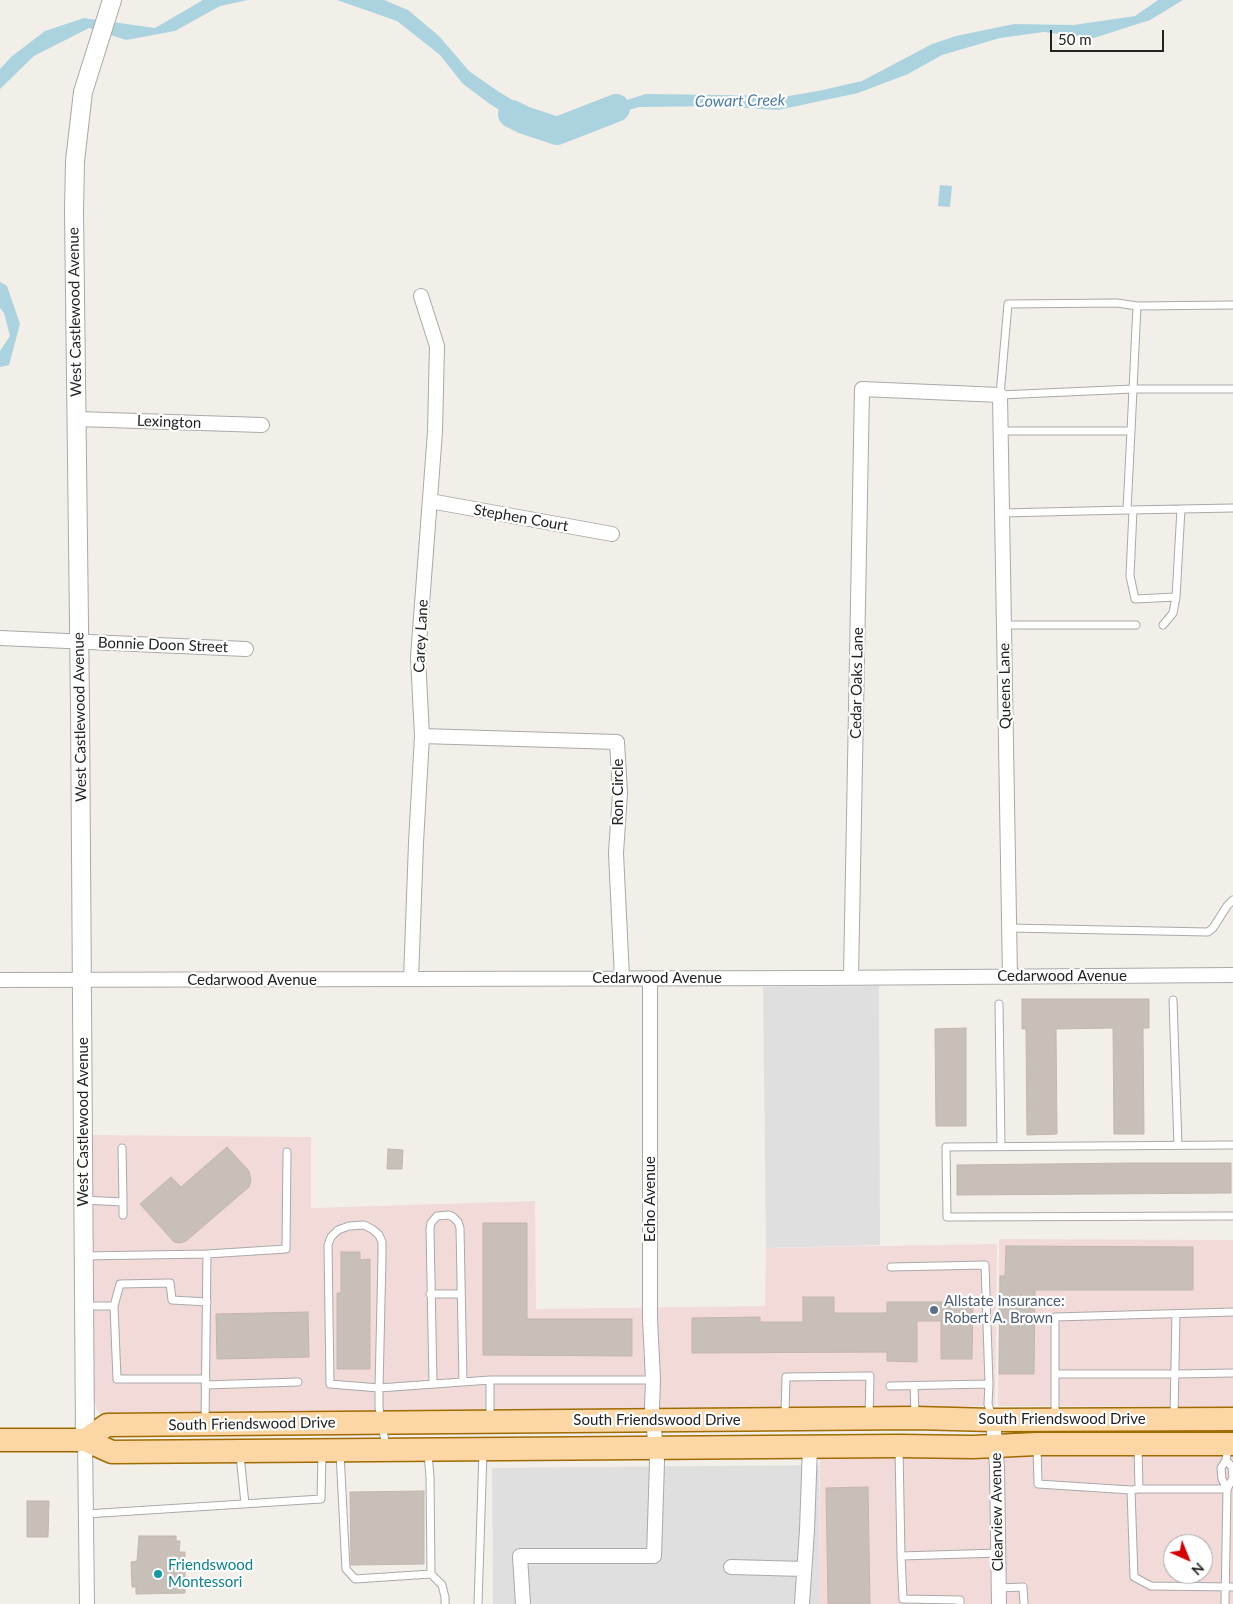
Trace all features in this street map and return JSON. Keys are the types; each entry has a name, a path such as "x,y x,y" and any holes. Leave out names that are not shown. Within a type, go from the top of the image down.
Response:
{"main road":[{"name":"South Friendswood Drive","path":"85,1440 107,1425 915,1418 993,1420 1231,1419"},
{"path":"1229,1449 1231,1419"},
{"name":"South Friendswood Drive","path":"0,1440 85,1440 112,1452 996,1446 1037,1444 1138,1444 1229,1449"}],"street":[{"name":"West Castlewood Avenue","path":"85,1440 74,212 75,161 83,92 112,0"},
{"name":"Carey Lane","path":"411,979 422,736 418,657 435,432 437,346 421,296"},
{"name":"Cedar Oaks Lane","path":"851,977 862,389 1000,396"},
{"name":"Queens Lane","path":"1000,396 1010,977"},
{"name":"Lexington","path":"76,419 262,426"},
{"name":"Stephen Court","path":"430,501 612,534"},
{"name":"Bonnie Doon Street","path":"0,638 246,648"},
{"name":"Ron Circle","path":"422,736 617,742 620,793 616,853 622,978"},
{"name":"Cedarwood Avenue","path":"0,980 1233,975"},
{"name":"Echo Avenue","path":"523,1604 520,1556 654,1556 657,1462 653,1420 650,1319 650,978"},
{"name":"Clearview Avenue","path":"993,1420 996,1446 999,1604"},
{"path":"85,1440 86,1604"},
{"path":"802,1604 810,1447"},
{"path":"731,1567 804,1569"}],"lane":[{"path":"1233,305 1008,304 1000,396 1132,389 1233,389"},
{"path":"1136,306 1131,431 1130,576 1135,599 1176,596"},
{"path":"1001,431 1131,431"},
{"path":"1002,513 1233,508"},
{"path":"1162,625 1173,613 1176,596 1181,509"},
{"path":"1004,625 1136,625"},
{"path":"1009,928 1208,932 1233,900"},
{"path":"1174,1000 1178,1145"},
{"path":"999,1004 1001,1146"},
{"path":"1233,1145 946,1147 947,1217 1233,1216"},
{"path":"122,1148 123,1215"},
{"path":"83,1256 206,1254 286,1249 287,1152"},
{"path":"83,1200 123,1202"},
{"path":"433,1383 430,1229 431,1223 437,1216 449,1215 458,1222 460,1228 463,1381"},
{"path":"387,1450 379,1408 379,1388 382,1242 379,1235 364,1225 349,1226 338,1230 328,1245 330,1384 379,1388 490,1380 653,1380"},
{"path":"205,1424 206,1254"},
{"path":"891,1267 985,1265 988,1404 993,1420"},
{"path":"207,1302 172,1300 170,1283 120,1284 114,1306 117,1379 206,1382 298,1382"},
{"path":"430,1294 461,1294"},
{"path":"84,1306 114,1306"},
{"path":"1055,1419 1055,1317 1233,1312"},
{"path":"1174,1419 1176,1314"},
{"path":"1055,1374 1233,1373"},
{"path":"785,1419 786,1377 870,1376 869,1419"},
{"path":"490,1380 490,1422"},
{"path":"890,1386 989,1384"},
{"path":"914,1386 915,1418"},
{"path":"1037,1444 1038,1484 1130,1490 1227,1489"},
{"path":"1138,1444 1139,1489"},
{"path":"899,1446 903,1599 960,1600 960,1604"},
{"path":"1225,1604 1229,1587 1229,1546 1227,1489 1222,1479 1221,1468 1229,1449"},
{"path":"1227,1489 1232,1478 1229,1449"},
{"path":"86,1514 321,1499 331,1450"},
{"path":"331,1450 346,1569 355,1579 432,1574"},
{"path":"428,1450 432,1574 442,1585 445,1604"},
{"path":"478,1604 483,1450"},
{"path":"240,1451 245,1504"},
{"path":"1130,1490 1134,1576 1151,1586 1229,1587"},
{"path":"901,1556 999,1553"},
{"path":"999,1588 1024,1587 1024,1604"}],"shaded area":[{"path":"879,986 880,1245 766,1248 763,987"},
{"path":"92,1135 311,1137 311,1208 535,1201 536,1309 765,1306 766,1248 997,1244 995,1405 885,1411 103,1417 96,1408 94,1400"},
{"path":"999,1239 1233,1240 1233,1407 998,1406"},
{"path":"1233,1453 1233,1604 819,1604 820,1455"},
{"path":"819,1465 819,1604 493,1604 492,1468"}],"water":[{"path":"203,0 248,0 220,6 175,31 126,40 89,28 34,56 0,89 0,69 11,57 45,31 84,18 155,28"},
{"name":"Cowart Creek","path":"337,0 384,0 408,10 439,36 469,71 499,92 545,119 589,112 646,94 789,96 818,91 862,81 932,44 956,36 1014,24 1074,25 1135,16 1158,0 1183,0 1150,20 1094,38 1044,32 1000,38 942,55 908,74 858,93 778,110 718,106 639,107 591,121 532,130 490,104 463,84 440,55 397,21"},
{"path":"940,185 952,186 950,207 938,206"},
{"path":"0,282 7,286 20,324 9,365 0,367 0,351 10,336 4,313 0,308"}],"building":[{"path":"1022,999 1149,999 1149,1028 1143,1028 1144,1134 1114,1134 1113,1028 1056,1029 1057,1134 1027,1135 1026,1029 1022,1029"},
{"path":"966,1028 966,1126 936,1126 935,1029"},
{"path":"227,1147 249,1171 251,1181 249,1187 186,1241 174,1242 140,1204 171,1177 181,1187"},
{"path":"388,1149 403,1150 402,1169 387,1169"},
{"path":"1231,1163 1231,1193 957,1195 957,1165"},
{"path":"483,1223 527,1223 527,1319 632,1319 632,1356 483,1355"},
{"path":"1006,1246 1193,1247 1193,1290 1035,1290 1034,1374 999,1374 1000,1276 1005,1276"},
{"path":"341,1252 360,1252 360,1260 370,1259 370,1369 337,1369 337,1293 341,1293"},
{"path":"803,1297 834,1297 834,1313 887,1313 887,1302 973,1302 972,1359 941,1359 941,1321 917,1321 917,1362 887,1361 887,1352 692,1353 692,1318 760,1317 760,1322 803,1322"},
{"path":"308,1312 309,1357 217,1359 216,1314"},
{"path":"868,1487 870,1604 828,1604 826,1488"},
{"path":"424,1491 424,1564 351,1565 350,1492"},
{"path":"27,1501 49,1501 48,1537 27,1537"},
{"name":"Friendswood Montessori","path":"139,1536 176,1536 176,1541 180,1541 179,1552 185,1552 185,1593 136,1594 136,1587 132,1587 131,1562 137,1561"}],"waterway":[{"name":"Cowart Creek","path":"512,114 557,131 616,108"}],"place":[{"name":"Allstate Insurance: Robert A. Brown","path":"934,1310"},
{"name":"Friendswood Montessori","path":"158,1574"}]}
